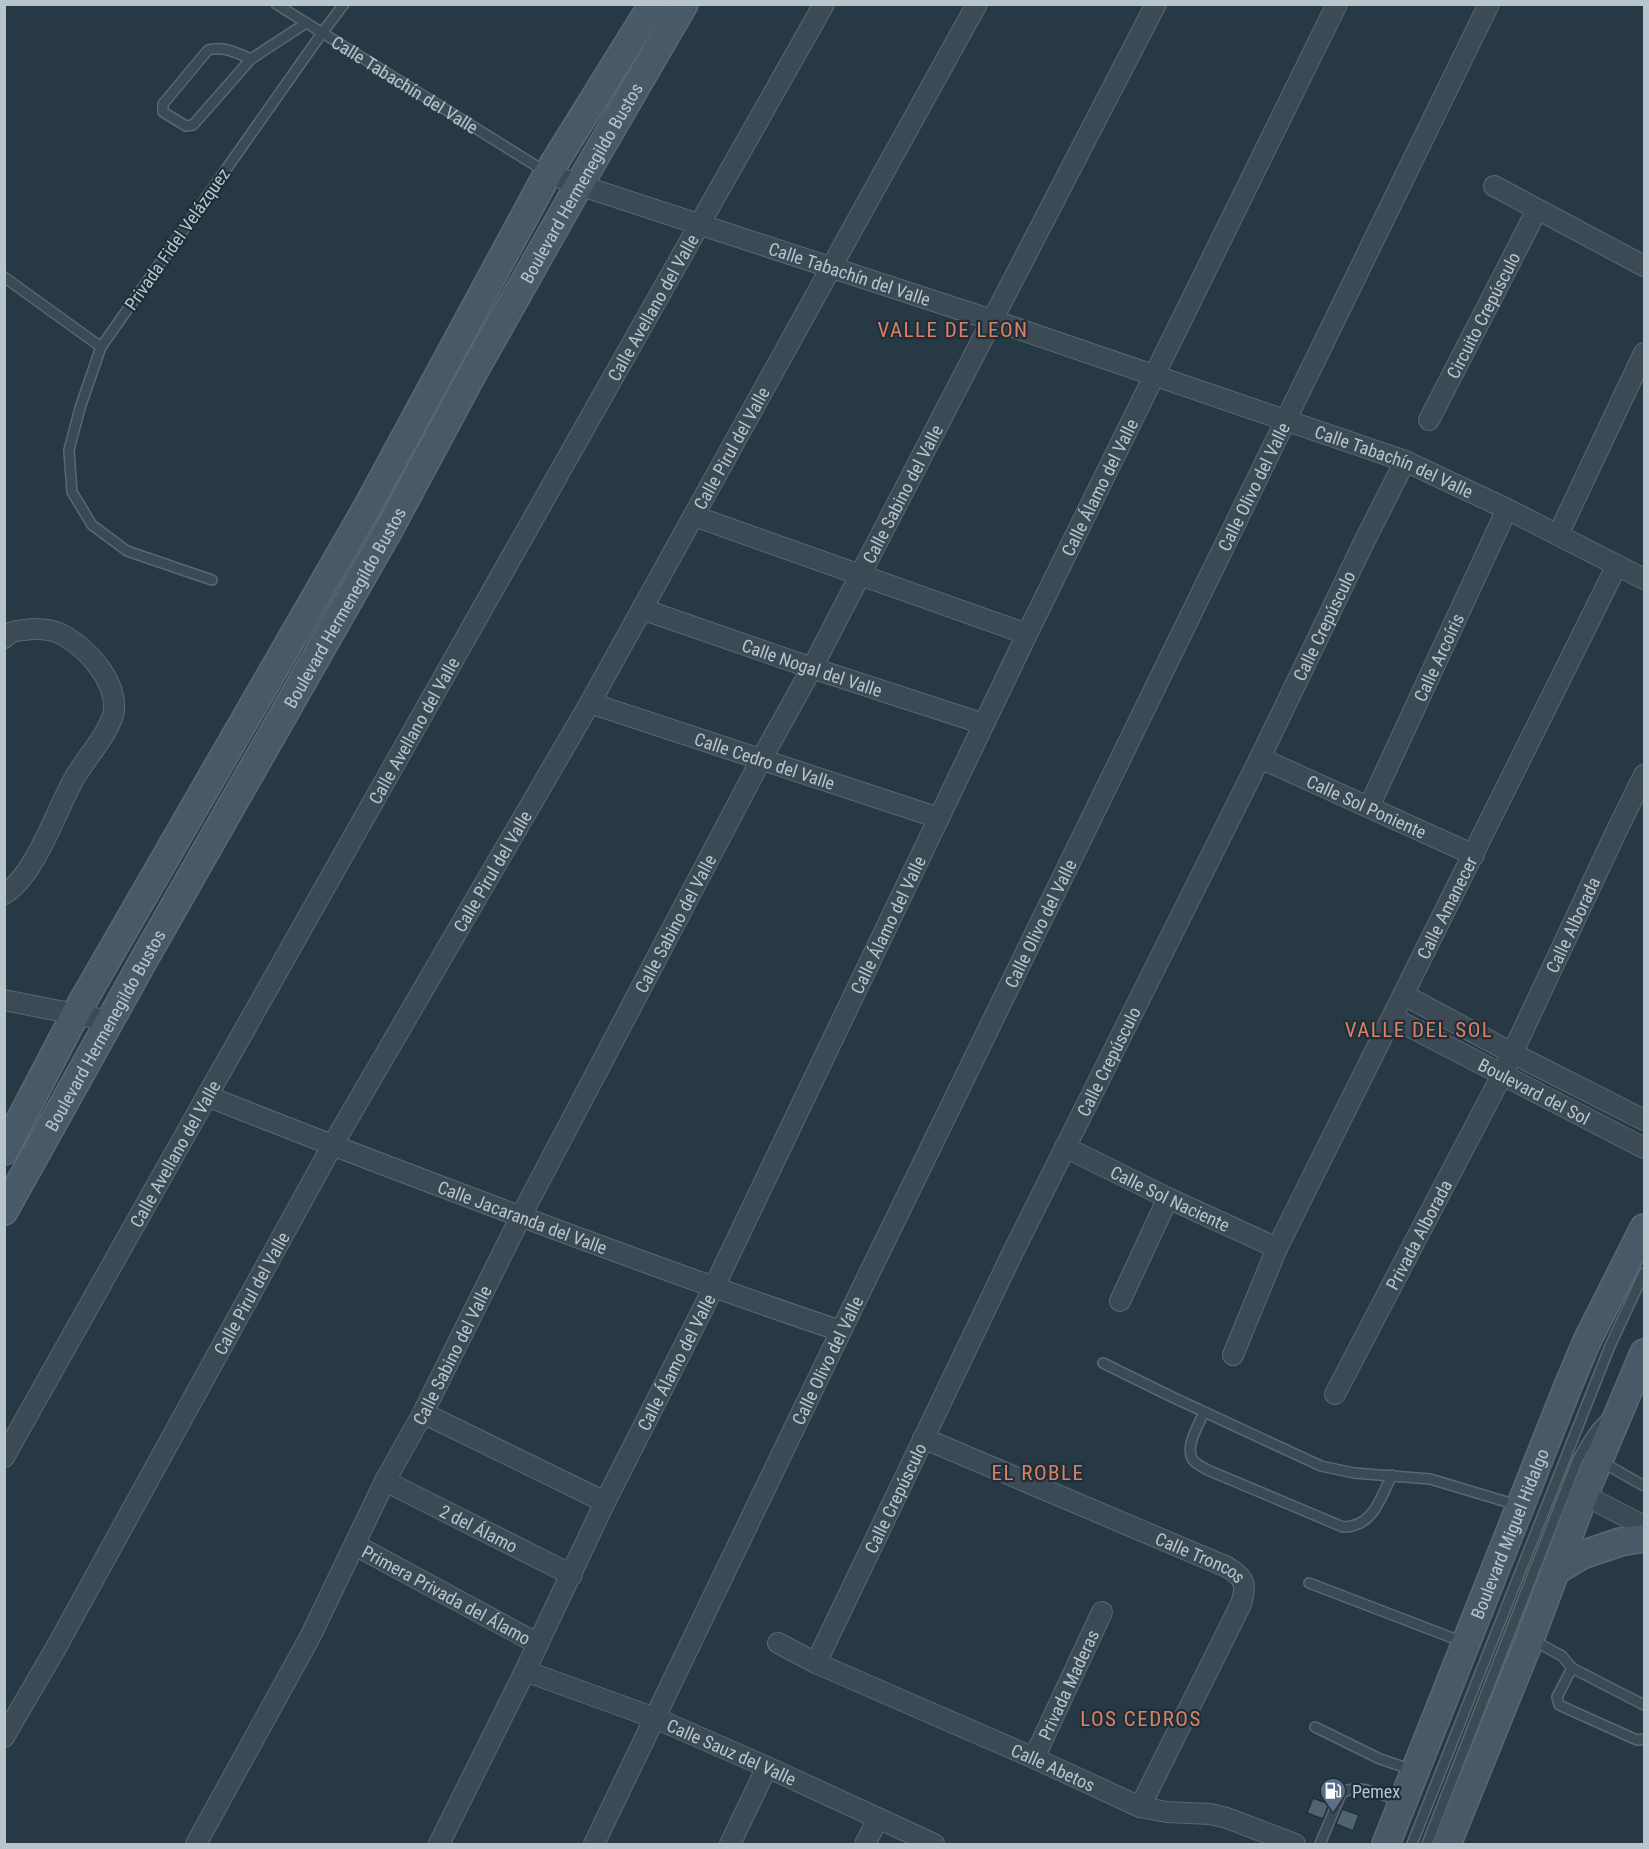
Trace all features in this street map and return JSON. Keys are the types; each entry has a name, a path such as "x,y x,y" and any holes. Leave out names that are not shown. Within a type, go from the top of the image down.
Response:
{"street":[{"name":"Boulevard Hermenegildo Bustos","path":"4,1211 391,526 473,373 684,4"},
{"name":"Calle Avellano del Valle","path":"4,1457 824,4"},
{"name":"Calle Pirul del Valle","path":"4,1737 332,1146 590,703 977,4"},
{"name":"Calle Sabino del Valle","path":"196,1845 310,1636 521,1216 762,758 812,668 1156,4"},
{"name":"Calle Álamo del Valle","path":"440,1845 572,1575 605,1502 714,1287 1027,634 1337,4"},
{"name":"Calle Olivo del Valle","path":"594,1845 1489,4"},
{"name":"Boulevard Hermenegildo Bustos","path":"4,1151 76,1013 368,506 548,173 648,6"},
{"name":"Calle Tabachín del Valle","path":"548,173 992,320 1405,461 1507,509 1644,579"},
{"path":"1494,186 1644,266"},
{"name":"Circuito Crepúsculo","path":"1429,420 1537,210"},
{"path":"1558,535 1644,353"},
{"name":"Calle Crepúsculo","path":"816,1663 1065,1147 1260,758 1405,461"},
{"name":"Calle Arcoíris","path":"1369,807 1507,509"},
{"path":"694,516 1027,634"},
{"name":"Calle Amanecer","path":"1233,1355 1277,1248 1617,565"},
{"name":"Calle Nogal del Valle","path":"642,609 984,724"},
{"path":"4,638 10,632 33,628 60,633 84,651 100,667 110,689 114,709 109,725 74,778 37,855 14,888 4,894"},
{"name":"Calle Cedro del Valle","path":"590,703 939,818"},
{"name":"Calle Sol Poniente","path":"1260,758 1474,855"},
{"name":"Calle Alborada","path":"1502,1074 1644,775"},
{"name":"Boulevard del Sol","path":"1404,995 1644,1120"},
{"path":"4,1000 110,1021"},
{"name":"Boulevard del Sol","path":"1393,1018 1644,1148"},
{"name":"Privada Alborada","path":"1335,1394 1502,1074"},
{"name":"Calle Jacaranda del Valle","path":"207,1096 332,1146 521,1216 842,1331"},
{"name":"Calle Sol Naciente","path":"1065,1147 1277,1248"},
{"path":"1120,1301 1168,1198"},
{"name":"Boulevard Miguel Hidalgo","path":"1386,1845 1519,1506 1587,1341 1644,1228"},
{"path":"1447,1845 1530,1638 1584,1495 1644,1353"},
{"path":"423,1413 605,1502"},
{"name":"Calle Troncos","path":"923,1438 1227,1567 1243,1579 1244,1593 1241,1604 1140,1807"},
{"name":"2 del Álamo","path":"386,1481 572,1575"},
{"path":"1584,1495 1644,1526"},
{"path":"1556,1571 1582,1555 1620,1542 1644,1538"},
{"name":"Primera Privada del Álamo","path":"355,1545 538,1644"},
{"name":"Privada Maderas","path":"1034,1758 1102,1612"},
{"name":"Calle Abetos","path":"778,1643 816,1663 1140,1807 1167,1812 1210,1814 1227,1818 1295,1845"},
{"name":"Calle Sauz del Valle","path":"525,1671 656,1718 934,1845"},
{"path":"730,1845 767,1767"},
{"path":"865,1845 878,1819"}],"lane":[{"name":"Calle Tabachín del Valle","path":"276,4 548,173"},
{"name":"Privada Fidel Velázquez","path":"212,580 127,551 92,525 72,492 69,450 80,408 101,347 344,4"},
{"path":"251,59 228,50 216,48 208,50 164,104 163,112 186,126 193,125 251,59 306,23"},
{"path":"4,277 101,347"},
{"path":"1412,1845 1610,1346 1644,1273"},
{"path":"1103,1363 1322,1466 1354,1473 1437,1480 1519,1506"},
{"path":"1427,1845 1578,1459 1598,1426 1626,1399"},
{"path":"1204,1412 1191,1444 1191,1457 1195,1462 1210,1472 1343,1527 1355,1527 1367,1521 1392,1475"},
{"path":"1599,1460 1644,1486"},
{"path":"1309,1583 1465,1643"},
{"path":"1530,1638 1562,1656 1572,1668 1644,1705"},
{"path":"1572,1668 1557,1697 1559,1705 1637,1740 1644,1739"},
{"path":"1315,1727 1380,1759 1415,1771"},
{"path":"1320,1845 1341,1794 1346,1790 1358,1788 1403,1802"}],"building":[{"path":"1313,1798 1329,1804 1323,1819 1307,1813"},
{"path":"1342,1809 1359,1815 1353,1831 1336,1824"}],"place":[{"name":"Pemex","path":"1333,1814"}],"district":[{"name":"VALLE DE LEON","path":"953,330"},
{"name":"VALLE DEL SOL","path":"1419,1030"},
{"name":"EL ROBLE","path":"1038,1473"},
{"name":"LOS CEDROS","path":"1141,1719"}]}
